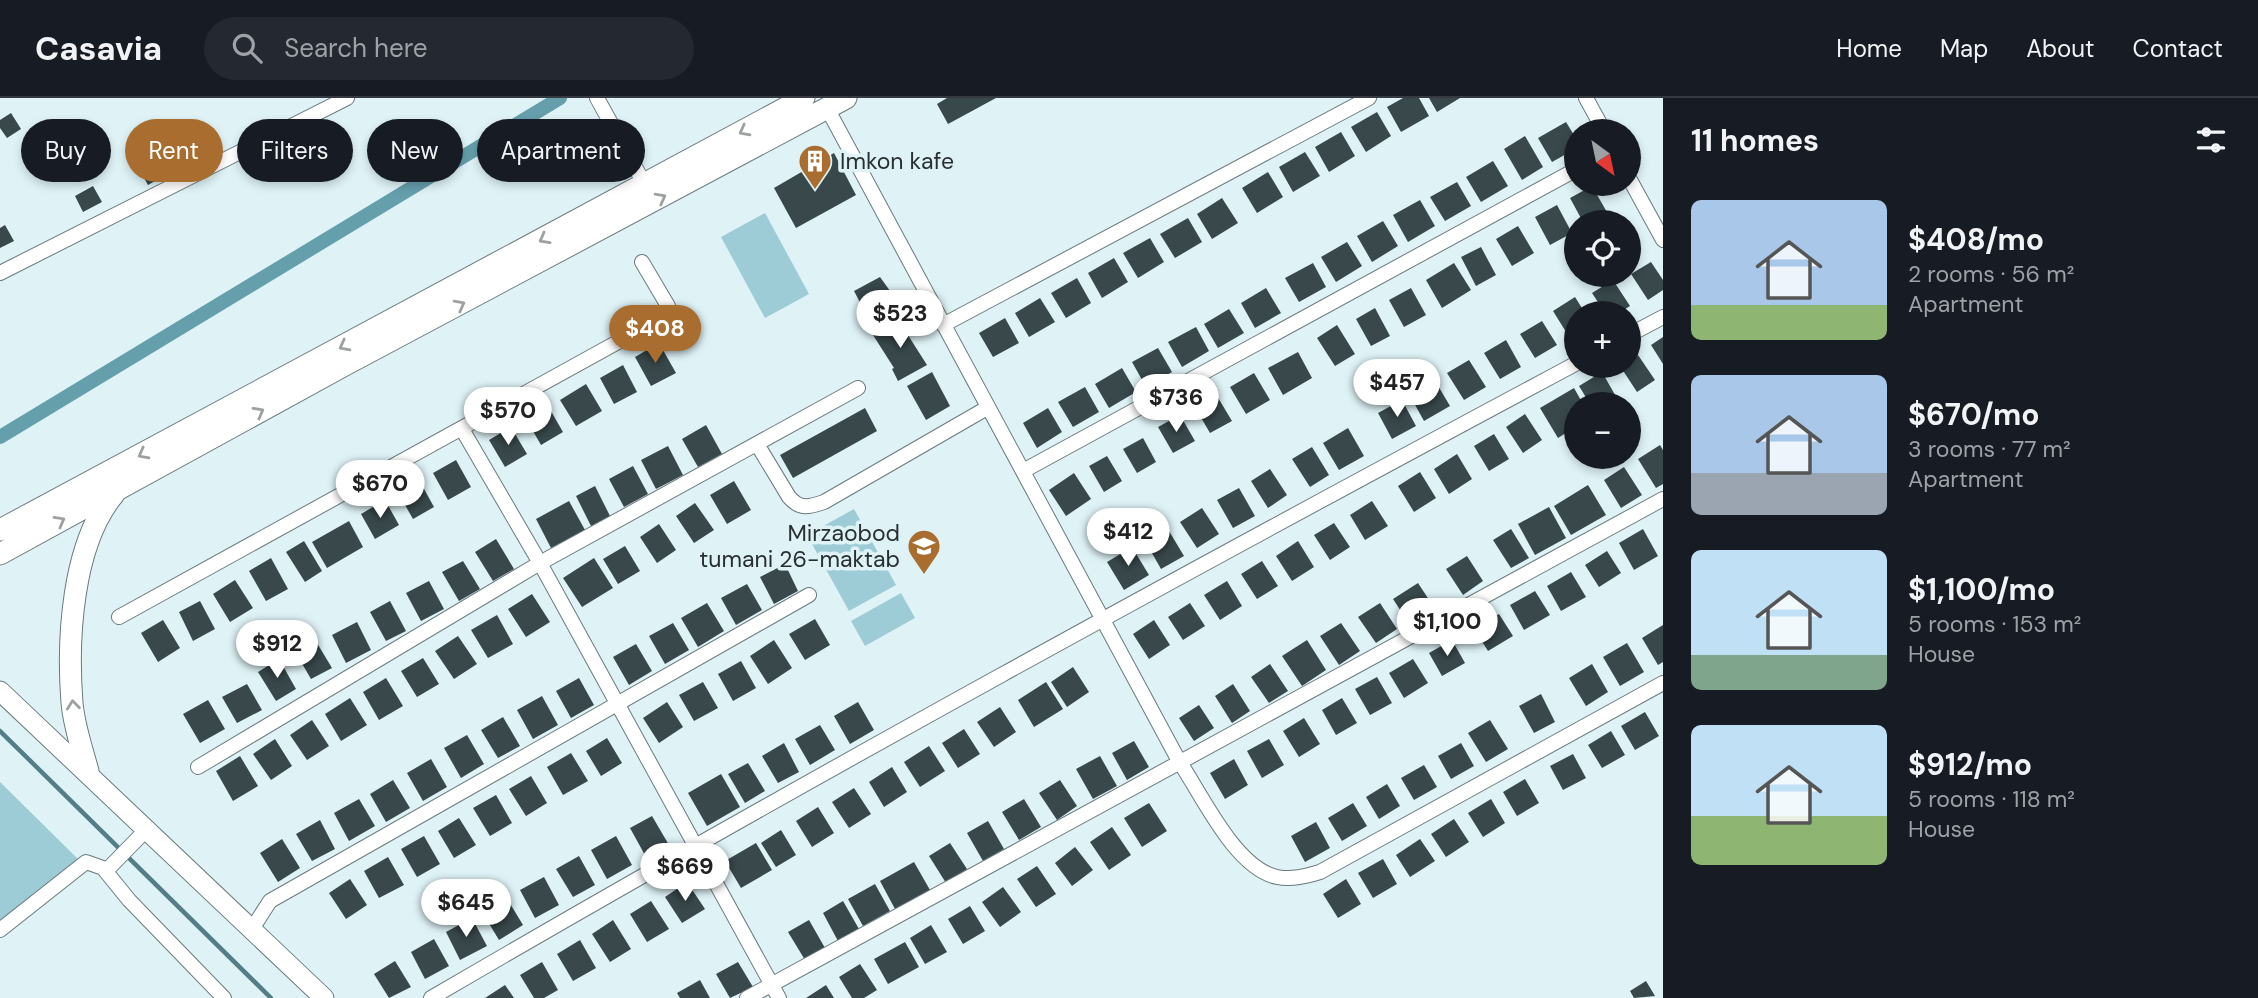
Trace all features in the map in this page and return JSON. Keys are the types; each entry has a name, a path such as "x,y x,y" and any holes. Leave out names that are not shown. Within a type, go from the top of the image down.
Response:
{"main road":[{"path":"0,554 516,265 645,185 804,98"},
{"path":"0,530 846,98"},
{"path":"88,771 72,704 74,622 86,539 103,508 119,489"},
{"path":"0,691 88,771 324,998"}],"street":[{"path":"0,273 347,98"},
{"path":"597,98 645,185"},
{"path":"943,325 1368,98"},
{"path":"1586,98 1597,119"},
{"path":"827,108 1180,761 1237,850 1258,870 1277,877 1296,878 1320,872 1663,683"},
{"path":"1023,471 1564,176"},
{"path":"1639,196 1663,240"},
{"path":"119,617 665,316 668,306 642,262"},
{"path":"1641,329 1663,317"},
{"path":"431,998 694,845 1101,618 1564,370"},
{"path":"198,767 540,564 858,388"},
{"path":"757,444 795,505 806,508 824,502 987,408"},
{"path":"462,429 540,564 779,998"},
{"path":"747,998 1663,499"},
{"path":"253,929 270,901 809,595"},
{"path":"106,871 148,828"},
{"path":"0,930 86,862 106,871 224,998"}],"shaded area":[{"path":"765,213 809,294 765,318 721,237"},
{"path":"854,509 896,585 849,611 807,535"},
{"path":"901,593 915,618 865,646 851,621"},
{"path":"0,782 78,859 0,924"}],"building":[{"path":"947,98 996,98 948,124 937,104"},
{"path":"1403,98 1419,98 1429,116 1401,132 1387,107"},
{"path":"1429,98 1460,98 1437,112"},
{"path":"1377,112 1391,136 1366,152 1351,127"},
{"path":"11,113 21,129 7,138 0,128 0,120"},
{"path":"1564,123 1564,155 1552,162 1538,138"},
{"path":"1341,132 1355,156 1329,172 1315,147"},
{"path":"1525,136 1543,167 1522,180 1504,149"},
{"path":"1305,152 1320,176 1293,192 1279,167"},
{"name":"Imkon kafe","path":"834,153 856,195 796,228 774,188"},
{"path":"1493,161 1508,186 1481,202 1466,177"},
{"path":"1268,172 1283,197 1257,213 1242,188"},
{"path":"1457,182 1471,206 1445,221 1430,197"},
{"path":"93,186 102,202 83,212 75,196"},
{"path":"1598,196 1606,210 1576,210 1570,198"},
{"path":"1222,198 1238,223 1212,239 1197,214"},
{"path":"1420,200 1435,226 1408,242 1393,215"},
{"path":"1557,205 1564,218 1564,237 1550,245 1535,217"},
{"path":"1188,218 1202,242 1175,258 1160,234"},
{"path":"1383,221 1398,246 1372,262 1357,236"},
{"path":"5,225 14,241 0,248 0,228"},
{"path":"1518,226 1534,253 1512,266 1496,239"},
{"path":"1150,238 1164,262 1138,278 1123,253"},
{"path":"1347,242 1362,266 1336,282 1321,257"},
{"path":"1481,247 1496,275 1476,286 1461,257"},
{"path":"1114,258 1128,282 1102,298 1088,273"},
{"path":"1651,262 1663,280 1663,290 1648,300 1640,287 1641,268"},
{"path":"1313,263 1326,287 1299,302 1285,278"},
{"path":"1454,263 1471,290 1442,308 1426,280"},
{"path":"880,277 898,302 894,304 900,316 874,329 854,291"},
{"path":"1077,278 1091,303 1066,318 1051,293"},
{"path":"1602,287 1618,287 1627,301 1597,301 1592,293"},
{"path":"1266,288 1281,313 1255,328 1241,303"},
{"path":"1411,288 1426,315 1404,327 1389,300"},
{"path":"1040,298 1055,322 1029,337 1015,313"},
{"path":"1564,304 1564,329 1553,311"},
{"path":"1375,308 1390,336 1371,346 1356,319"},
{"path":"1229,309 1244,333 1218,348 1204,324"},
{"path":"1005,318 1019,343 993,357 979,333"},
{"path":"902,319 909,331 906,332 927,365 898,381 892,369 894,368 873,335"},
{"path":"1542,321 1557,345 1535,358 1520,334"},
{"path":"1337,325 1355,354 1335,366 1317,338"},
{"path":"1196,327 1209,351 1182,367 1168,342"},
{"path":"1663,337 1663,364 1651,345"},
{"path":"1506,340 1521,367 1500,379 1484,353"},
{"path":"659,343 676,373 651,386 635,357"},
{"path":"1158,348 1172,372 1146,387 1132,362"},
{"path":"1298,352 1312,378 1283,395 1268,368"},
{"path":"1641,359 1655,380 1637,392 1628,378 1641,378"},
{"path":"1469,360 1486,387 1464,400 1447,373"},
{"path":"623,365 637,392 614,404 600,378"},
{"path":"1122,368 1136,392 1109,408 1095,384"},
{"path":"932,372 950,406 926,420 907,386"},
{"path":"1254,373 1270,400 1246,414 1230,387"},
{"path":"1592,378 1605,378 1613,392 1583,392 1579,386"},
{"path":"1434,379 1450,406 1424,421 1409,394"},
{"path":"586,384 602,411 576,426 560,400"},
{"path":"1085,387 1099,412 1073,427 1058,402"},
{"path":"1564,394 1564,434 1558,438 1540,408"},
{"path":"1217,396 1232,421 1210,433 1196,409"},
{"path":"1402,400 1416,426 1392,439 1378,413"},
{"path":"548,406 563,432 541,445 526,419"},
{"path":"865,408 877,431 793,478 780,455"},
{"path":"1048,408 1062,432 1037,448 1023,423"},
{"path":"1525,414 1542,440 1523,453 1506,427"},
{"path":"1180,415 1195,441 1173,453 1158,427"},
{"path":"706,425 722,454 698,467 682,439"},
{"path":"511,427 527,454 505,467 489,440"},
{"path":"1348,428 1364,456 1339,470 1323,443"},
{"path":"1494,434 1509,459 1489,471 1474,446"},
{"path":"1143,438 1156,462 1137,473 1123,449"},
{"path":"1660,445 1663,450 1663,484 1656,488 1641,464 1641,457"},
{"path":"668,446 683,475 656,489 641,460"},
{"path":"1312,447 1329,475 1310,487 1292,459"},
{"path":"1457,454 1472,479 1449,494 1434,469"},
{"path":"1107,456 1122,481 1104,492 1089,466"},
{"path":"456,460 471,487 448,500 433,473"},
{"path":"633,466 648,494 624,507 609,479"},
{"path":"1270,469 1287,495 1268,508 1251,481"},
{"path":"1625,469 1642,495 1621,508 1604,480"},
{"path":"1420,472 1436,498 1414,512 1398,486"},
{"path":"1074,473 1091,499 1066,516 1049,490"},
{"path":"418,478 434,507 413,519 397,491"},
{"path":"734,481 751,510 727,524 710,495"},
{"path":"1588,485 1606,515 1571,535 1554,506"},
{"path":"595,486 610,516 591,526 576,496"},
{"path":"1239,488 1255,516 1233,528 1217,500"},
{"path":"385,500 399,525 375,539 361,514"},
{"path":"569,501 585,530 551,548 536,519"},
{"path":"1372,501 1388,526 1365,540 1350,515"},
{"path":"695,503 714,530 694,543 676,516"},
{"path":"1549,507 1566,538 1535,555 1518,524"},
{"path":"1202,508 1219,534 1197,548 1180,522"},
{"path":"349,521 363,547 327,568 312,542"},
{"path":"1334,523 1350,547 1330,560 1314,535"},
{"path":"659,524 676,550 657,563 640,537"},
{"path":"1166,526 1184,556 1161,569 1144,539"},
{"path":"1511,529 1529,558 1511,568 1493,540"},
{"path":"1643,529 1658,556 1634,570 1619,543"},
{"path":"496,539 514,569 493,581 475,552"},
{"path":"304,541 322,571 305,582 286,552"},
{"path":"1298,541 1314,567 1292,581 1276,556"},
{"path":"625,546 640,571 618,584 603,559"},
{"path":"1132,547 1149,575 1124,590 1107,562"},
{"path":"1607,551 1621,573 1599,587 1585,565"},
{"path":"1467,556 1483,581 1463,595 1446,569"},
{"path":"271,558 288,589 266,601 249,571"},
{"path":"594,558 613,588 582,607 563,578"},
{"path":"463,561 480,589 459,601 442,572"},
{"path":"1262,561 1278,586 1257,599 1241,574"},
{"path":"785,564 798,591 774,604 760,577"},
{"path":"1571,572 1586,597 1561,611 1547,586"},
{"path":"235,580 253,608 230,622 213,594"},
{"path":"429,581 444,609 421,621 406,593"},
{"path":"1227,581 1242,606 1220,620 1204,595"},
{"path":"1418,583 1435,609 1410,625 1393,599"},
{"path":"747,584 762,610 736,625 721,598"},
{"path":"1535,591 1550,615 1524,630 1510,605"},
{"path":"532,594 550,622 526,637 508,609"},
{"path":"200,601 215,629 193,641 179,612"},
{"path":"390,601 406,631 386,641 370,612"},
{"path":"707,603 724,631 698,647 681,618"},
{"path":"1190,603 1205,626 1183,640 1168,617"},
{"path":"1380,603 1397,629 1376,643 1358,617"},
{"path":"1499,614 1513,636 1488,651 1474,629"},
{"path":"497,615 513,644 488,658 471,630"},
{"path":"815,619 830,645 805,660 789,634"},
{"path":"163,620 180,648 158,662 141,633"},
{"path":"1154,620 1170,645 1149,659 1133,634"},
{"path":"357,622 371,650 346,663 332,635"},
{"path":"673,623 689,650 665,664 649,636"},
{"path":"1341,623 1360,651 1339,665 1320,636"},
{"path":"1663,625 1663,662 1658,665 1642,638"},
{"path":"458,636 477,664 454,679 435,651"},
{"path":"774,640 792,668 768,684 750,656"},
{"path":"1307,640 1326,670 1302,686 1282,656"},
{"path":"1452,640 1465,663 1442,676 1429,653"},
{"path":"317,643 332,668 311,679 297,655"},
{"path":"1627,643 1644,672 1620,686 1603,657"},
{"path":"636,644 652,671 629,685 613,657"},
{"path":"423,658 439,684 417,697 401,671"},
{"path":"279,659 296,689 276,701 258,672"},
{"path":"1413,659 1428,683 1404,698 1389,673"},
{"path":"741,661 756,688 733,701 718,674"},
{"path":"1270,664 1288,691 1269,703 1251,677"},
{"path":"1592,664 1608,692 1586,706 1569,678"},
{"path":"1073,667 1089,692 1067,707 1051,682"},
{"path":"1377,677 1392,703 1370,715 1355,689"},
{"path":"386,678 403,706 379,720 363,692"},
{"path":"579,678 594,705 571,718 556,691"},
{"path":"703,682 718,708 694,721 679,695"},
{"path":"1046,682 1063,709 1034,727 1018,700"},
{"path":"247,684 262,710 237,723 222,697"},
{"path":"1233,684 1250,711 1232,723 1215,696"},
{"path":"1541,694 1555,722 1534,733 1519,706"},
{"path":"542,696 558,725 533,739 517,710"},
{"path":"350,698 367,725 341,741 325,714"},
{"path":"1342,698 1357,723 1336,735 1322,710"},
{"path":"208,700 225,729 200,743 183,714"},
{"path":"667,702 683,727 659,743 643,718"},
{"path":"858,702 874,730 850,744 834,716"},
{"path":"1199,705 1214,728 1194,741 1179,718"},
{"path":"1000,707 1016,732 994,747 977,722"},
{"path":"1645,712 1659,736 1635,750 1621,726"},
{"path":"503,717 520,746 498,758 481,730"},
{"path":"1304,718 1320,744 1299,757 1283,731"},
{"path":"312,720 329,746 307,760 290,735"},
{"path":"1490,720 1508,749 1486,762 1468,733"},
{"path":"820,725 835,750 810,765 795,739"},
{"path":"964,729 980,754 958,768 942,743"},
{"path":"1611,731 1625,755 1602,768 1588,745"},
{"path":"467,735 484,764 461,778 444,748"},
{"path":"607,738 622,763 601,776 586,751"},
{"path":"275,739 292,766 271,780 253,754"},
{"path":"1269,739 1284,765 1262,778 1247,751"},
{"path":"1134,741 1149,767 1127,780 1112,753"},
{"path":"784,743 799,772 778,783 762,756"},
{"path":"1461,743 1474,766 1451,779 1438,756"},
{"path":"929,746 945,771 920,787 904,762"},
{"path":"571,753 588,781 563,795 547,767"},
{"path":"1573,754 1586,778 1563,790 1550,766"},
{"path":"240,756 258,786 233,801 216,771"},
{"path":"1100,756 1117,786 1093,799 1076,769"},
{"path":"431,759 447,787 423,801 407,773"},
{"path":"1234,759 1248,785 1225,799 1210,773"},
{"path":"748,763 765,791 745,803 728,774"},
{"path":"1424,765 1437,787 1414,800 1401,778"},
{"path":"892,767 907,792 884,807 869,782"},
{"path":"721,774 740,807 707,826 688,793"},
{"path":"531,776 547,803 526,816 509,789"},
{"path":"1525,779 1539,803 1517,816 1503,792"},
{"path":"393,780 410,808 386,822 370,794"},
{"path":"1060,780 1077,806 1057,820 1039,793"},
{"path":"1387,784 1400,806 1379,819 1366,797"},
{"path":"854,788 871,814 849,828 832,802"},
{"path":"496,795 512,823 490,836 473,808"},
{"path":"359,799 375,826 349,841 334,813"},
{"path":"1024,799 1041,827 1019,840 1002,812"},
{"path":"1491,799 1505,823 1483,837 1468,813"},
{"path":"1149,803 1167,831 1142,847 1124,818"},
{"path":"1353,803 1367,826 1342,841 1328,818"},
{"path":"818,807 834,833 812,847 796,821"},
{"path":"652,816 669,845 646,857 630,828"},
{"path":"459,818 476,845 454,858 438,831"},
{"path":"1454,819 1469,842 1446,857 1431,834"},
{"path":"320,820 335,849 312,861 296,834"},
{"path":"988,821 1004,849 983,861 967,833"},
{"path":"1316,822 1330,848 1305,862 1291,836"},
{"path":"1112,827 1131,855 1109,870 1090,842"},
{"path":"781,830 796,855 776,867 761,843"},
{"path":"424,836 440,864 417,877 401,849"},
{"path":"616,836 632,865 607,879 591,850"},
{"path":"282,839 300,868 278,882 260,853"},
{"path":"1420,839 1435,861 1410,877 1396,855"},
{"path":"756,843 772,870 741,888 725,861"},
{"path":"950,843 967,869 946,883 929,856"},
{"path":"1075,847 1093,870 1072,886 1055,863"},
{"path":"579,856 595,885 573,897 556,869"},
{"path":"388,857 404,885 379,898 364,871"},
{"path":"1383,859 1397,884 1373,898 1358,873"},
{"path":"914,862 930,890 895,909 880,881"},
{"path":"1037,866 1056,894 1036,907 1017,879"},
{"path":"544,877 559,905 535,918 520,890"},
{"path":"350,879 367,905 346,919 329,893"},
{"path":"1346,879 1361,904 1338,918 1323,894"},
{"path":"687,882 705,909 682,923 665,897"},
{"path":"875,884 890,911 863,926 848,899"},
{"path":"1003,887 1021,912 1000,927 982,902"},
{"path":"506,897 523,925 499,940 482,912"},
{"path":"651,901 669,929 647,942 630,914"},
{"path":"843,901 859,929 838,941 823,913"},
{"path":"970,906 985,931 963,944 948,919"},
{"path":"472,918 487,946 460,960 446,932"},
{"path":"613,920 631,949 610,962 592,934"},
{"path":"809,920 825,948 805,960 788,932"},
{"path":"931,925 947,952 925,964 910,938"},
{"path":"434,939 449,966 425,979 411,952"},
{"path":"580,940 596,968 573,981 557,954"},
{"path":"905,942 919,967 888,984 874,959"},
{"path":"395,961 411,987 389,998 374,974"},
{"path":"542,962 558,990 544,998 534,998 520,975"},
{"path":"738,962 753,987 730,998 716,974"},
{"path":"860,964 877,990 864,998 852,998 839,977"},
{"path":"700,980 710,998 680,998 677,993"},
{"path":"1646,981 1655,996 1634,998 1630,991"},
{"path":"505,985 514,998 485,998"},
{"path":"826,985 834,998 806,998"}],"waterway":[{"path":"0,437 560,98"},
{"path":"0,731 271,998"}],"place":[{"name":"Imkon kafe","path":"815,191"},
{"name":"Mirzaobod tumani 26-maktab","path":"924,576"}]}
